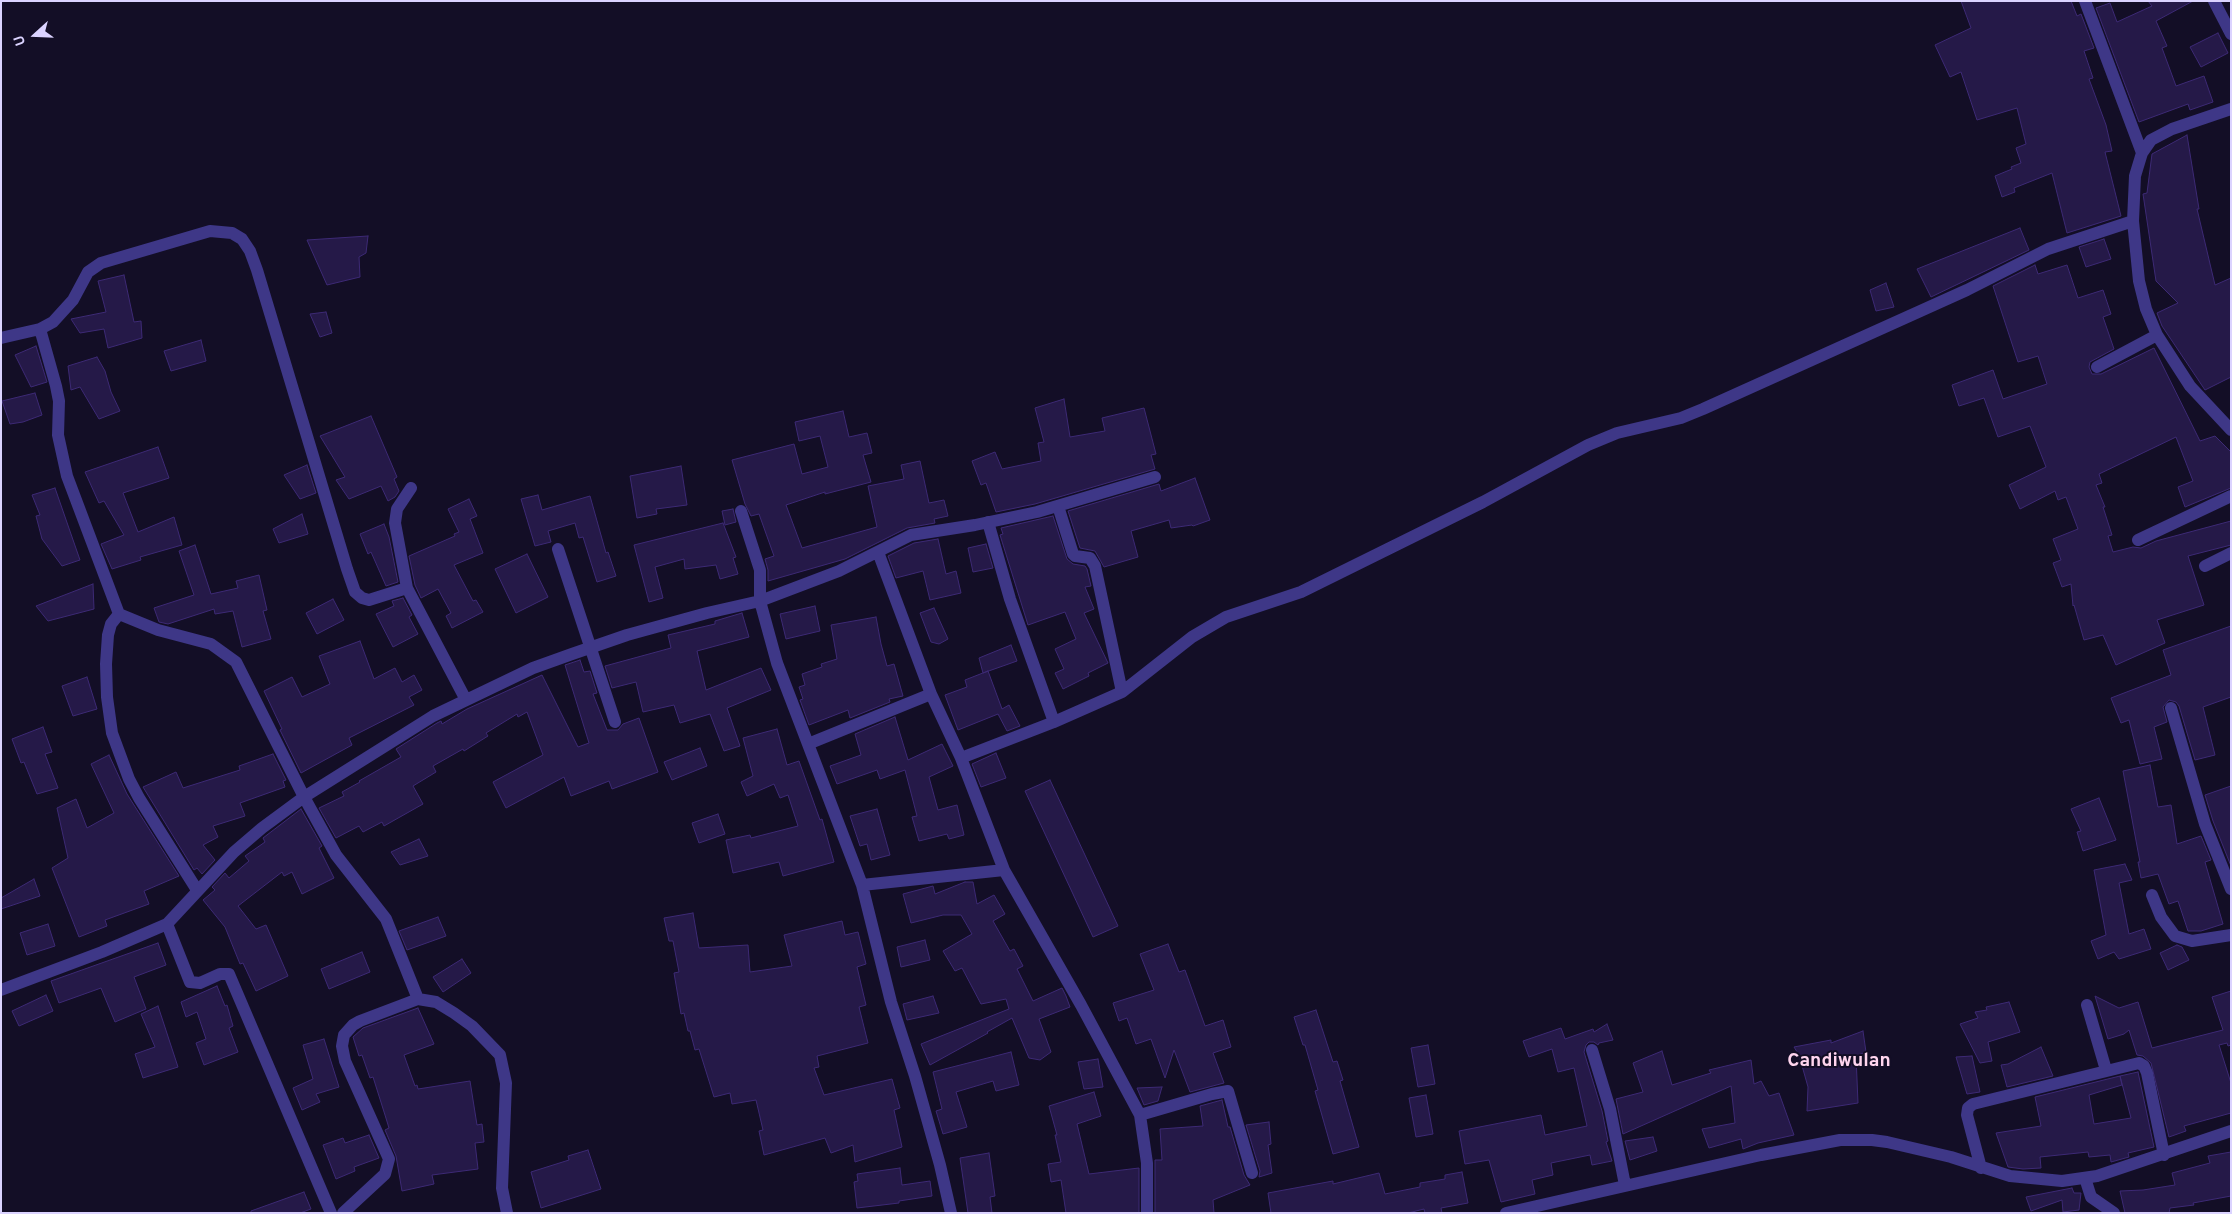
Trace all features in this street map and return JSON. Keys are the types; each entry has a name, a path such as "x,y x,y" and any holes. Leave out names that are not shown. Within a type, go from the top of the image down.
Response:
{"street":[{"path":"2085,1 2142,153"},
{"path":"2214,1 2231,34"},
{"path":"2231,109 2159,134 2151,140 2142,153 2135,176 2133,220 2139,281 2146,309 2157,335 2190,386 2231,430"},
{"path":"961,758 1054,722 1122,692 1192,637 1226,618 1301,592 1483,502 1588,445 1617,433 1681,418 1703,409 1967,290 2048,250 2133,220"},
{"path":"1,338 40,329 60,316 73,300 88,272 101,263 210,232 232,233 242,239 250,251 257,270 353,587 359,596 369,600 407,588"},
{"path":"40,329 59,401 58,435 66,476 119,614 158,630 211,644 234,659 304,797 347,871 386,919 418,999"},
{"path":"2098,367 2157,335"},
{"path":"1,990 102,952 167,924 246,840 304,797 433,716 533,668 627,635 707,613 760,601 839,571 911,535 988,522 1058,506 1155,477"},
{"path":"412,488 397,509 395,523 407,588 466,700"},
{"path":"2138,540 2231,496"},
{"path":"1058,506 1073,554 1090,558 1095,566 1122,692"},
{"path":"741,511 760,570 760,601 777,663 862,884 890,1002 915,1076 940,1165 950,1213"},
{"path":"988,522 1010,599 1054,722"},
{"path":"558,548 615,722"},
{"path":"878,552 931,694 961,758 1004,870 1089,1019 1140,1115 1147,1163 1147,1213"},
{"path":"2205,566 2231,553"},
{"path":"119,614 108,634 106,664 107,697 112,733 129,780 138,798 197,890"},
{"path":"808,744 931,694"},
{"path":"2170,708 2205,824 2227,866 2231,889"},
{"path":"862,884 1004,870"},
{"path":"2152,895 2161,917 2174,936 2192,941 2231,935"},
{"path":"167,924 190,982 200,983 220,974 229,974 331,1213"},
{"path":"343,1213 386,1174 389,1159 348,1068 342,1046 344,1034 360,1020 418,999 436,1002 454,1013 472,1026 500,1055 506,1083 502,1188 507,1213"},
{"path":"2087,1005 2106,1070"},
{"path":"1592,1050 1610,1109 1625,1185"},
{"path":"1980,1168 1967,1115 1968,1108 1973,1104 2139,1062 2144,1066 2147,1073 2164,1155"},
{"path":"1140,1115 1228,1091 1252,1173"},
{"path":"1506,1213 1819,1143 1855,1139 1887,1142 1951,1157 1980,1168 2010,1176 2062,1181 2085,1178 2164,1155 2231,1131"},
{"path":"2085,1178 2092,1197 2114,1213"}],"building":[{"path":"1961,1 2071,1 2077,16 2081,14 2094,48 2084,51 2093,78 2089,79 2106,125 2112,151 2105,152 2121,216 2067,233 2052,173 2014,188 2015,192 2002,197 1995,176 2021,163 2016,148 2026,144 2017,108 1977,120 1961,72 1950,77 1935,45 1971,28"},
{"path":"2148,1 2193,1 2156,21 2167,46 2162,48 2176,86 2204,76 2213,102 2190,110 2188,104 2139,122 2096,8 2110,3 2117,22 2152,6"},
{"path":"2218,33 2228,53 2201,67 2190,47"},
{"path":"2187,135 2199,209 2197,209 2215,285 2231,278 2231,377 2205,390 2162,326 2157,313 2178,303 2156,281 2143,194 2147,193 2152,154"},
{"path":"2020,228 2029,250 1931,297 1917,269"},
{"path":"368,236 366,253 359,257 360,277 327,285 307,240"},
{"path":"2104,239 2111,259 2086,267 2079,247"},
{"path":"2035,265 2038,274 2067,265 2078,298 2103,290 2111,314 2103,317 2114,349 2090,362 2089,367 2092,374 2101,374 2154,348 2200,441 2215,436 2231,452 2231,488 2185,507 2178,487 2193,481 2176,437 2099,474 2102,483 2096,485 2105,507 2103,507 2112,535 2108,536 2113,552 2133,547 2141,548 2156,541 2231,521 2231,545 2188,556 2204,605 2157,620 2165,643 2116,665 2103,635 2084,640 2073,606 2071,584 2062,587 2053,563 2061,560 2053,539 2078,529 2066,497 2058,500 2055,491 2020,509 2009,485 2046,467 2030,426 1998,437 1984,398 1959,406 1952,385 1993,370 2003,399 2047,384 2038,356 2018,362 1993,286"},
{"path":"124,275 134,322 141,321 142,338 108,348 104,329 80,333 71,319 106,312 98,281"},
{"path":"1886,283 1894,307 1876,311 1870,290"},
{"path":"326,312 332,333 320,337 310,314"},
{"path":"201,340 206,361 171,371 164,351"},
{"path":"36,346 47,382 31,387 15,355"},
{"path":"97,357 105,371 111,392 120,411 99,419 80,387 71,390 68,366"},
{"path":"35,393 42,415 23,422 10,424 2,401"},
{"path":"1064,399 1070,437 1105,431 1102,418 1144,408 1156,454 1151,455 1155,469 1035,504 996,512 986,483 981,485 972,461 995,452 1002,469 1041,461 1038,443 1044,442 1035,408"},
{"path":"843,411 849,437 867,433 872,453 863,455 871,482 825,494 825,492 786,505 802,548 877,527 868,486 904,479 901,465 920,461 929,503 944,500 948,516 934,519 935,523 907,528 845,559 768,581 765,559 774,556 759,514 751,516 745,504 732,460 794,444 802,474 828,467 820,436 799,441 795,422"},
{"path":"371,416 397,477 394,479 399,491 395,497 388,501 381,486 349,499 336,480 345,477 320,436"},
{"path":"158,447 169,478 123,493 138,532 174,517 182,545 140,557 141,560 112,569 101,544 124,535 104,501 99,503 85,472"},
{"path":"307,465 316,493 300,499 284,475"},
{"path":"681,466 687,505 656,509 657,514 637,518 630,476"},
{"path":"1195,478 1210,520 1193,526 1171,528 1169,520 1131,531 1138,557 1104,567 1095,551 1080,548 1068,511 1159,484 1161,491"},
{"path":"55,488 80,560 62,566 42,539 36,516 40,515 32,495"},
{"path":"538,495 542,510 590,496 606,553 608,552 616,576 597,582 583,537 579,538 575,523 548,531 551,542 535,546 521,499"},
{"path":"469,499 477,516 470,519 483,553 454,565 473,601 476,600 483,612 452,628 446,616 451,613 438,589 421,598 415,585 409,556 455,536 454,534 459,532 448,509"},
{"path":"733,509 736,522 725,525 722,511"},
{"path":"302,514 308,534 279,543 273,529"},
{"path":"1053,516 1067,559 1073,564 1085,566 1087,569 1091,586 1085,587 1094,609 1084,613 1108,663 1088,673 1089,676 1063,689 1055,673 1064,669 1055,649 1076,639 1065,612 1028,625 1000,535 1003,534 1001,528"},
{"path":"723,523 736,557 733,558 738,574 720,579 716,565 685,569 684,559 655,567 663,598 649,602 634,545"},
{"path":"384,524 389,537 398,582 386,586 371,552 368,554 360,534"},
{"path":"938,539 946,574 956,571 961,593 930,600 923,571 896,578 888,556 914,543"},
{"path":"986,544 993,568 973,572 968,548"},
{"path":"195,545 211,594 238,588 236,581 259,575 267,610 263,611 271,639 242,647 233,611 215,614 214,609 168,624 159,622 154,608 194,595 179,551"},
{"path":"527,554 548,597 516,613 495,569"},
{"path":"93,584 94,609 48,621 36,606"},
{"path":"403,598 412,615 409,617 418,634 393,647 376,614 394,606 392,601"},
{"path":"333,599 344,620 317,634 306,613"},
{"path":"815,606 820,631 786,639 780,614"},
{"path":"934,608 948,639 939,644 931,642 920,613"},
{"path":"742,613 749,637 697,651 706,690 761,668 771,690 727,708 740,746 724,751 710,714 680,723 674,705 643,712 636,682 612,688 605,666 671,648 668,635 715,624 715,621"},
{"path":"876,617 887,666 894,664 903,696 889,699 890,702 850,718 848,710 809,725 800,700 803,699 799,687 805,685 802,674 822,667 821,664 837,659 831,625"},
{"path":"2231,626 2231,697 2203,707 2215,755 2195,760 2179,706 2176,702 2169,700 2163,707 2167,722 2154,727 2162,759 2140,764 2129,720 2121,723 2111,698 2171,675 2163,650"},
{"path":"360,641 374,679 395,668 402,682 414,675 422,690 409,697 414,705 349,738 352,745 301,773 264,691 292,677 302,697 330,684 319,656"},
{"path":"1011,645 1017,661 983,673 979,658"},
{"path":"580,660 584,672 590,671 597,693 593,694 607,730 618,730 623,724 639,718 658,772 612,789 609,781 571,796 564,777 506,808 493,782 543,755 527,712 518,717 517,714 486,733 488,736 464,751 463,749 433,766 436,772 413,786 423,804 384,826 382,822 363,832 359,826 336,838 319,808 344,796 342,792 401,757 396,749 437,723 441,721 442,724 467,709 542,675 578,747 589,743 565,665"},
{"path":"988,671 1002,709 1009,705 1020,726 1007,731 998,714 958,730 945,695 967,687 965,680"},
{"path":"87,677 97,709 73,716 62,686"},
{"path":"895,717 908,760 942,744 953,766 929,777 938,810 957,805 964,835 949,839 947,834 919,841 912,817 917,816 905,770 880,779 877,770 837,784 830,766 861,755 855,734"},
{"path":"43,727 52,752 45,754 58,788 37,794 24,762 21,763 12,739"},
{"path":"777,729 787,765 799,761 820,820 822,819 834,862 783,876 779,862 733,873 726,840 750,835 751,838 798,826 788,795 780,798 774,784 747,796 741,782 753,776 743,738"},
{"path":"700,748 707,766 672,780 664,762"},
{"path":"996,753 1006,778 981,787 972,764"},
{"path":"273,754 286,780 283,781 285,787 240,803 245,816 213,826 218,837 203,845 215,860 202,874 197,868 194,870 143,787 176,772 183,788 240,770 239,766"},
{"path":"109,755 127,794 179,876 144,891 149,904 105,920 107,926 79,937 52,868 68,858 57,808 76,799 87,828 114,813 91,764"},
{"path":"2150,765 2158,807 2171,805 2177,844 2201,836 2211,860 2205,862 2223,924 2201,931 2188,931 2178,901 2169,904 2158,874 2141,878 2138,862 2140,862 2123,771"},
{"path":"1050,780 1118,926 1093,937 1025,791"},
{"path":"2231,786 2231,866 2205,795"},
{"path":"2099,798 2116,840 2083,851 2077,832 2081,831 2071,809"},
{"path":"301,809 322,846 319,848 334,878 302,894 292,872 284,876 282,872 238,906 256,929 266,925 288,976 256,991 243,963 240,964 225,927 203,900 215,890 212,887 225,873 229,878 249,861 245,856 265,842 263,838"},
{"path":"877,809 890,855 871,860 867,844 860,846 850,816"},
{"path":"718,814 725,834 699,843 692,823"},
{"path":"419,839 428,856 400,865 391,852"},
{"path":"2125,864 2132,880 2119,883 2129,934 2144,929 2151,949 2119,959 2114,952 2098,959 2091,941 2106,935 2094,870"},
{"path":"34,879 40,896 1,909 1,898"},
{"path":"965,882 973,882 977,904 994,895 1005,914 993,921 1010,951 1014,949 1023,966 1017,969 1033,1001 1062,988 1066,996 1070,1007 1039,1019 1051,1052 1040,1060 1029,1058 1012,1018 930,1065 921,1044 1009,1009 1006,999 981,1004 962,968 955,971 943,951 972,934 961,915 943,915 911,923 903,894 933,886 935,894"},
{"path":"693,913 699,948 748,945 750,972 792,966 784,935 842,921 845,935 858,932 866,964 857,967 866,1005 859,1007 868,1043 817,1056 819,1067 814,1068 824,1095 892,1079 900,1108 894,1110 902,1147 855,1162 853,1145 831,1153 825,1138 764,1155 759,1131 763,1130 756,1100 732,1104 730,1093 714,1097 699,1049 695,1050 684,1013 681,1014 674,973 679,972 673,941 669,941 664,918"},
{"path":"438,917 446,936 407,950 399,931"},
{"path":"48,924 55,946 27,955 20,933"},
{"path":"925,940 930,960 901,967 897,947"},
{"path":"158,943 166,965 134,977 146,1009 115,1022 101,988 59,1003 51,981"},
{"path":"1168,944 1179,972 1185,970 1205,1026 1223,1020 1231,1047 1213,1053 1224,1083 1190,1092 1174,1050 1165,1078 1151,1039 1136,1044 1127,1018 1119,1021 1113,1003 1154,990 1140,954"},
{"path":"2177,945 2182,947 2189,960 2168,970 2160,953"},
{"path":"362,952 370,972 329,989 321,969"},
{"path":"462,959 471,973 443,992 433,977"},
{"path":"217,986 225,1006 227,1005 233,1026 229,1028 238,1052 204,1065 196,1043 206,1039 197,1012 186,1017 181,1002"},
{"path":"2231,991 2231,1045 2228,1046 2227,1043 2219,1045 2231,1083 2231,1113 2184,1126 2186,1131 2169,1137 2151,1063 2143,1056 2137,1055 2129,1030 2124,1034 2108,1039 2095,996 2119,1008 2138,1002 2152,1048 2223,1030 2212,997"},
{"path":"46,995 53,1011 19,1026 12,1011"},
{"path":"933,996 939,1013 907,1020 903,1004"},
{"path":"2009,1002 2020,1032 1988,1042 1992,1061 1980,1063 1960,1024 1978,1018 1975,1012 1987,1010 1986,1007"},
{"path":"158,1006 178,1067 143,1078 135,1054 155,1047 141,1014"},
{"path":"418,1008 434,1044 404,1055 415,1086 417,1085 418,1089 470,1081 477,1125 482,1124 484,1142 475,1143 478,1169 432,1175 434,1184 402,1191 396,1156 385,1130 389,1128 373,1077 370,1078 362,1055 359,1056 353,1037 363,1028"},
{"path":"1316,1010 1333,1062 1337,1061 1343,1080 1340,1081 1359,1147 1333,1154 1315,1091 1318,1090 1305,1045 1303,1045 1294,1017"},
{"path":"1607,1024 1613,1040 1599,1043 1598,1045 1594,1042 1589,1042 1584,1052 1602,1111 1608,1141 1606,1142 1612,1161 1592,1165 1590,1155 1551,1163 1553,1175 1532,1180 1535,1194 1501,1202 1489,1160 1465,1164 1459,1131 1541,1115 1545,1135 1587,1126 1574,1068 1558,1072 1552,1049 1529,1057 1523,1041 1561,1028 1565,1039 1593,1029 1594,1032"},
{"path":"1863,1031 1866,1052 1856,1056 1858,1103 1807,1111 1808,1087 1799,1055 1794,1047 1831,1040 1831,1043"},
{"path":"324,1039 339,1087 316,1094 320,1102 302,1110 293,1088 313,1079 303,1045"},
{"path":"1428,1045 1435,1084 1418,1087 1411,1048"},
{"path":"2041,1047 2053,1076 2007,1087 2001,1065 2008,1064"},
{"path":"1662,1051 1672,1085 1711,1073 1709,1070 1751,1060 1754,1084 1761,1081 1769,1096 1779,1093 1794,1135 1758,1143 1743,1149 1741,1139 1709,1148 1702,1129 1735,1123 1731,1086 1623,1134 1616,1099 1643,1092 1633,1063"},
{"path":"1011,1052 1019,1085 996,1091 993,1081 956,1092 967,1127 943,1134 936,1111 942,1109 933,1072"},
{"path":"1972,1056 1980,1092 1967,1094 1956,1057"},
{"path":"1098,1059 1103,1087 1084,1089 1078,1062"},
{"path":"2138,1072 2154,1147 2128,1153 2129,1157 2111,1162 2110,1155 2089,1157 2088,1152 2040,1157 2041,1168 2023,1169 2008,1167 1996,1133 2041,1126 2035,1097 2120,1076","holes":["2120,1076 2131,1118 2094,1124 2089,1095 2122,1085"]},
{"path":"1162,1087 1158,1101 1144,1105 1137,1088"},
{"path":"1094,1092 1101,1116 1077,1124 1089,1174 1139,1168 1139,1213 1066,1213 1061,1180 1051,1182 1048,1164 1061,1162 1055,1135 1057,1135 1049,1106"},
{"path":"1426,1095 1433,1134 1416,1137 1409,1098"},
{"path":"1222,1100 1228,1127 1230,1127 1244,1175 1250,1185 1213,1200 1214,1213 1155,1213 1155,1160 1162,1160 1160,1129 1203,1126 1200,1106"},
{"path":"1269,1122 1271,1144 1268,1145 1272,1173 1259,1177 1260,1171 1246,1125"},
{"path":"369,1135 379,1158 354,1167 355,1171 336,1179 323,1145 343,1138 345,1143"},
{"path":"1653,1137 1657,1151 1630,1160 1625,1141"},
{"path":"588,1150 601,1189 541,1208 531,1172 569,1160 568,1156"},
{"path":"2231,1152 2231,1196 2193,1203 2194,1205 2170,1208 2169,1213 2125,1213 2120,1191 2143,1190 2175,1185 2172,1173 2210,1163 2208,1156"},
{"path":"989,1153 995,1196 990,1197 992,1213 968,1213 960,1158"},
{"path":"900,1168 902,1185 930,1181 932,1196 899,1201 899,1203 857,1208 854,1182 858,1181 857,1174"},
{"path":"1462,1172 1468,1203 1441,1208 1442,1213 1425,1213 1424,1209 1408,1213 1271,1213 1268,1193 1333,1181 1333,1184 1379,1173 1385,1194 1420,1187 1420,1183 1445,1179 1445,1175"},
{"path":"2072,1188 2074,1193 2081,1193 2079,1210 2063,1212 2062,1200 2031,1211 2026,1197"},
{"path":"304,1192 311,1209 300,1213 251,1213 251,1211"}],"district":[{"name":"Candiwulan","path":"1839,1062"}]}
